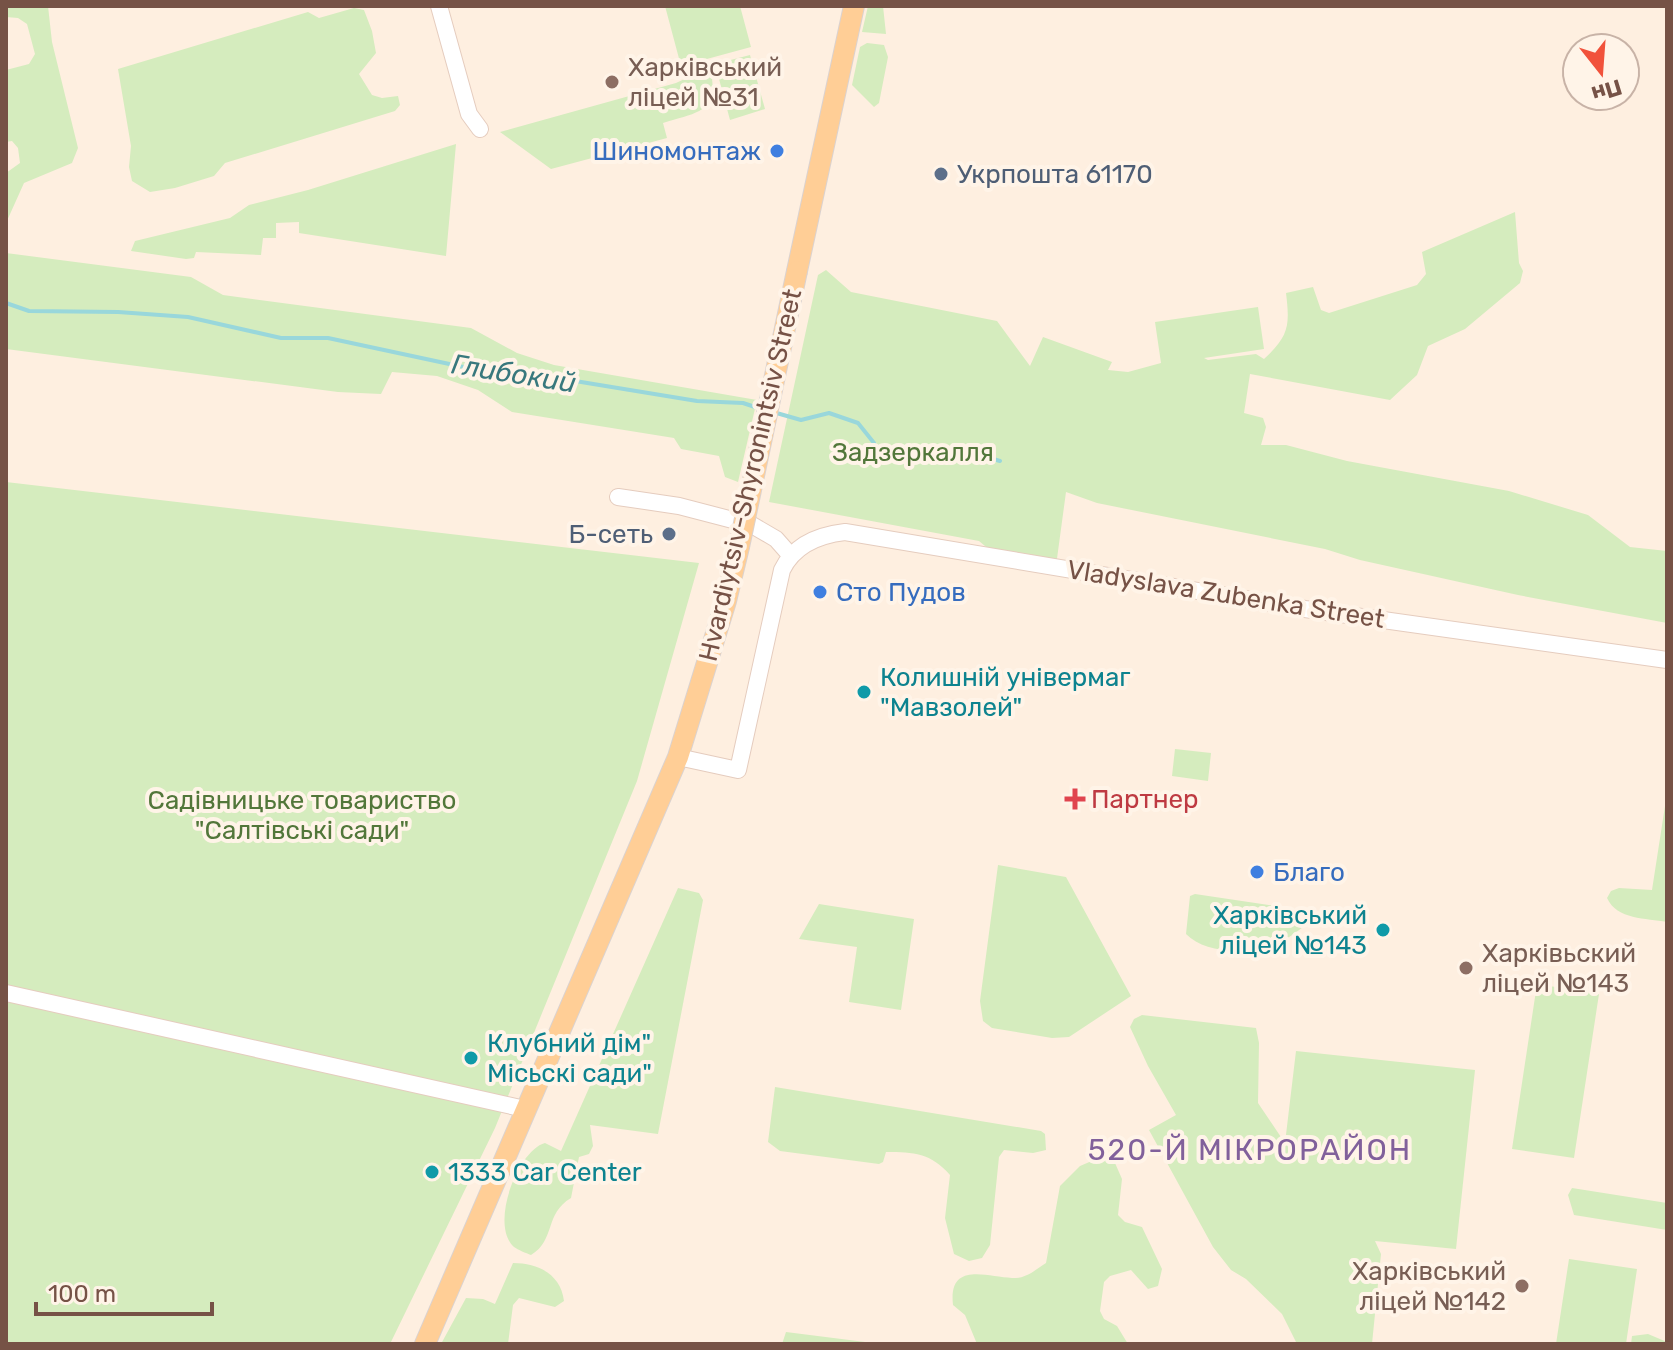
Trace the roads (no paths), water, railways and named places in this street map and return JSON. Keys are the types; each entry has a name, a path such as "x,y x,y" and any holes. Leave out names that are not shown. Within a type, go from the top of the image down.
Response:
{"main road":[{"name":"Hvardiytsiv-Shyronintsiv Street","path":"425,1344 678,757 726,601 739,547 854,6"}],"street":[{"path":"439,6 469,114 480,129"},
{"path":"618,497 679,506 752,525 776,539 791,556 779,581 738,770 678,757"},
{"name":"Vladyslava Zubenka Street","path":"791,556 816,538 845,532 1305,609 1667,660"},
{"path":"6,993 525,1109"}],"waterway":[{"name":"Глибокий","path":"6,303 29,311 188,317 281,338 328,338 482,371 569,380 697,401 743,403 761,409"},
{"name":"Глибокий","path":"773,412 801,420 829,413 858,423 874,443 879,456 890,459 903,460 921,451 938,448 965,451 1000,461"}],"place":[{"name":"Харківський ліцей №31","path":"612,82"},
{"name":"Шиномонтаж","path":"777,151"},
{"name":"Укрпошта 61170","path":"941,174"},
{"name":"Б-сеть","path":"669,534"},
{"name":"Сто Пудов","path":"820,592"},
{"name":"Колишній універмаг \"Мавзолей\"","path":"864,692"},
{"name":"Партнер","path":"1075,799"},
{"name":"Благо","path":"1257,872"},
{"name":"Харківський ліцей №143","path":"1383,930"},
{"name":"Харківьский ліцей №143","path":"1466,968"},
{"name":"Клубний дім\" Місьскі сади\"","path":"471,1058"},
{"name":"1333 Car Center","path":"432,1172"},
{"name":"Харківський ліцей №142","path":"1522,1286"}],"district":[{"name":"520-Й МІКРОРАЙОН","path":"1250,1150"}],"park label":[{"name":"Задзеркалля","path":"913,452"},
{"name":"Садівницьке товариство \"Салтівські сади\"","path":"302,815"}]}
